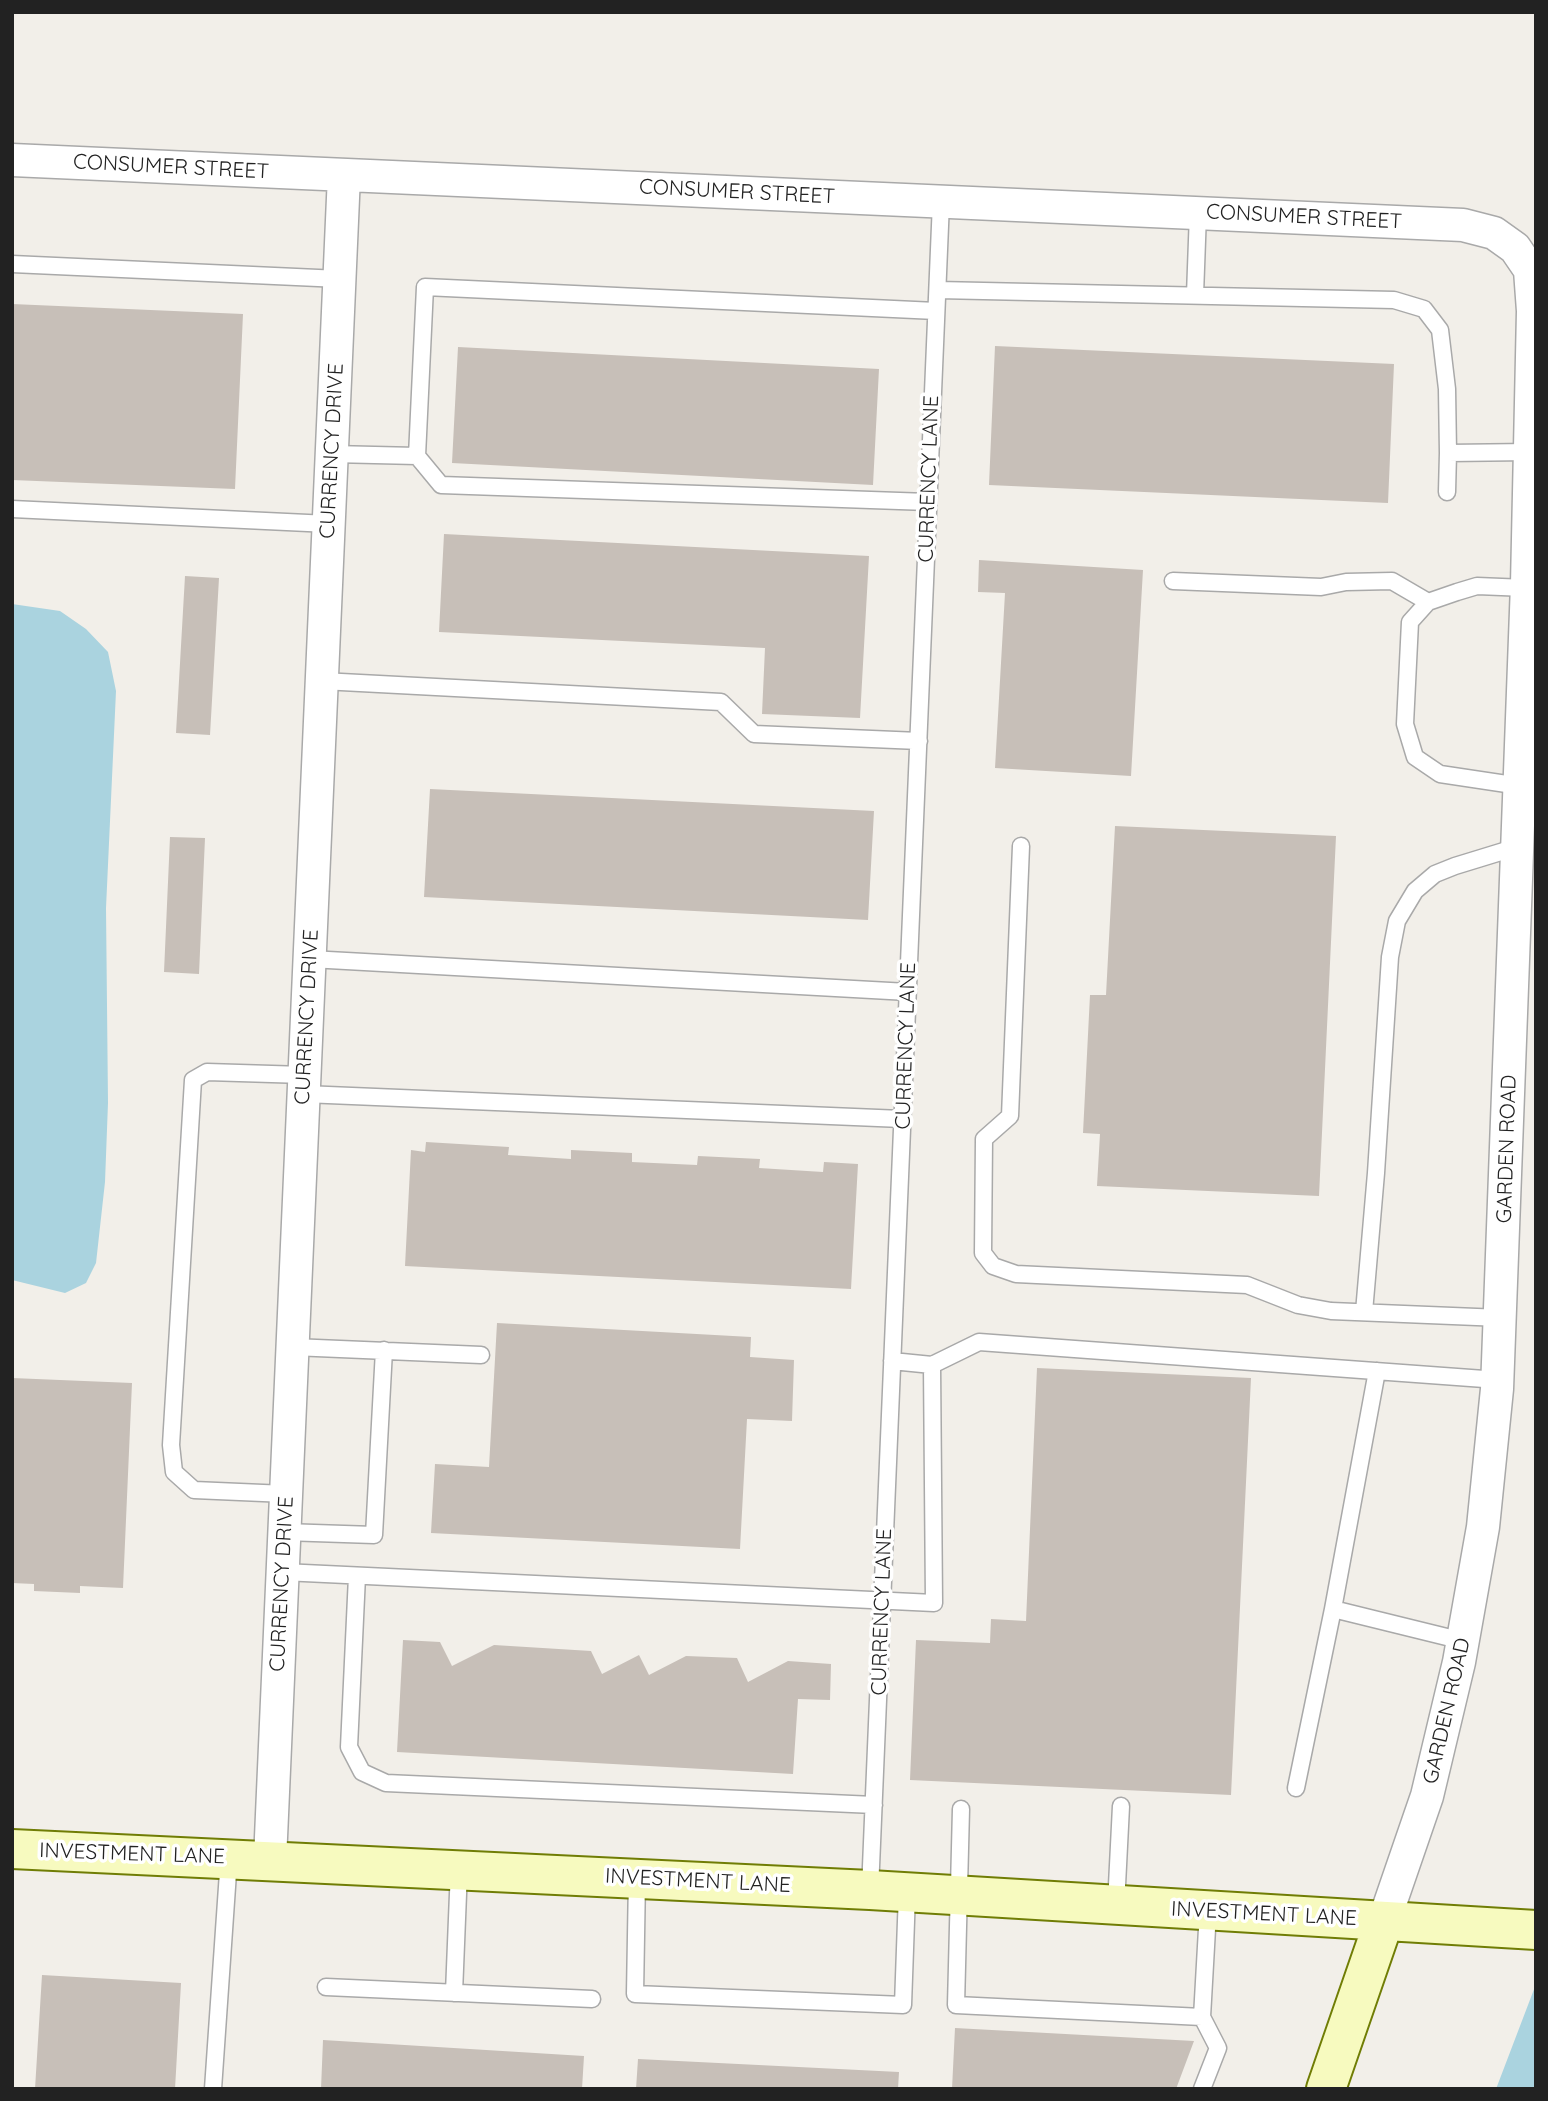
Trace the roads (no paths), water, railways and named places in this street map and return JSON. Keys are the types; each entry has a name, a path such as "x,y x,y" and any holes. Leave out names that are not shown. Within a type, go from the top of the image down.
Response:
{"street":[{"name":"CONSUMER STREET","path":"12,160 1463,225"},
{"name":"CURRENCY DRIVE","path":"270,1860 344,175"},
{"name":"GARDEN ROAD","path":"1326,2089 1427,1796 1463,1641 1483,1527 1498,1380 1534,399 1534,311 1530,270 1515,248 1494,233 1463,225"},
{"name":"INVESTMENT LANE","path":"12,1849 889,1891 1531,1930"}],"lane":[{"name":"CURRENCY LANE","path":"637,1878 635,1994 903,2005 889,1891 874,1805 941,202"},
{"path":"1195,295 1198,213"},
{"path":"12,264 340,278"},
{"path":"928,502 441,485 417,456 425,287 936,311"},
{"path":"938,290 1394,300 1424,309 1440,330 1447,389 1447,492"},
{"path":"1448,453 1530,452"},
{"path":"332,453 417,456"},
{"path":"12,509 329,524"},
{"path":"1173,581 1321,587 1346,582 1392,581 1428,603"},
{"path":"1520,786 1440,774 1415,757 1405,724 1410,622 1428,603 1477,586 1526,587"},
{"path":"322,681 721,702 754,734 919,741"},
{"path":"1021,846 1010,1116 984,1139 983,1254 993,1266 1016,1274 1247,1285 1298,1305 1331,1311 1501,1318"},
{"path":"1364,1312 1390,957 1397,921 1415,891 1435,874 1517,847"},
{"path":"310,959 908,992"},
{"path":"286,1494 194,1490 174,1472 171,1445 193,1080 207,1072 304,1085 902,1119"},
{"path":"892,1362 932,1364 979,1342 1498,1380"},
{"path":"293,1346 481,1355"},
{"path":"284,1532 374,1535 384,1350"},
{"path":"283,1572 934,1603 932,1364"},
{"path":"1296,1788 1333,1609 1377,1371"},
{"path":"357,1576 349,1747 362,1772 386,1783 874,1805"},
{"path":"1333,1609 1463,1641"},
{"path":"1116,1905 1121,1806"},
{"path":"961,1809 956,2005 1202,2017"},
{"path":"213,2089 229,1858"},
{"path":"454,1993 459,1869"},
{"path":"1202,2089 1218,2048 1202,2017 1208,1911"},
{"path":"326,1987 592,1999"}],"water":[{"path":"12,604 60,611 86,629 108,652 116,691 106,908 108,1103 105,1182 96,1263 86,1283 65,1293 12,1280"},
{"path":"1536,1984 1536,2089 1496,2089"}]}
